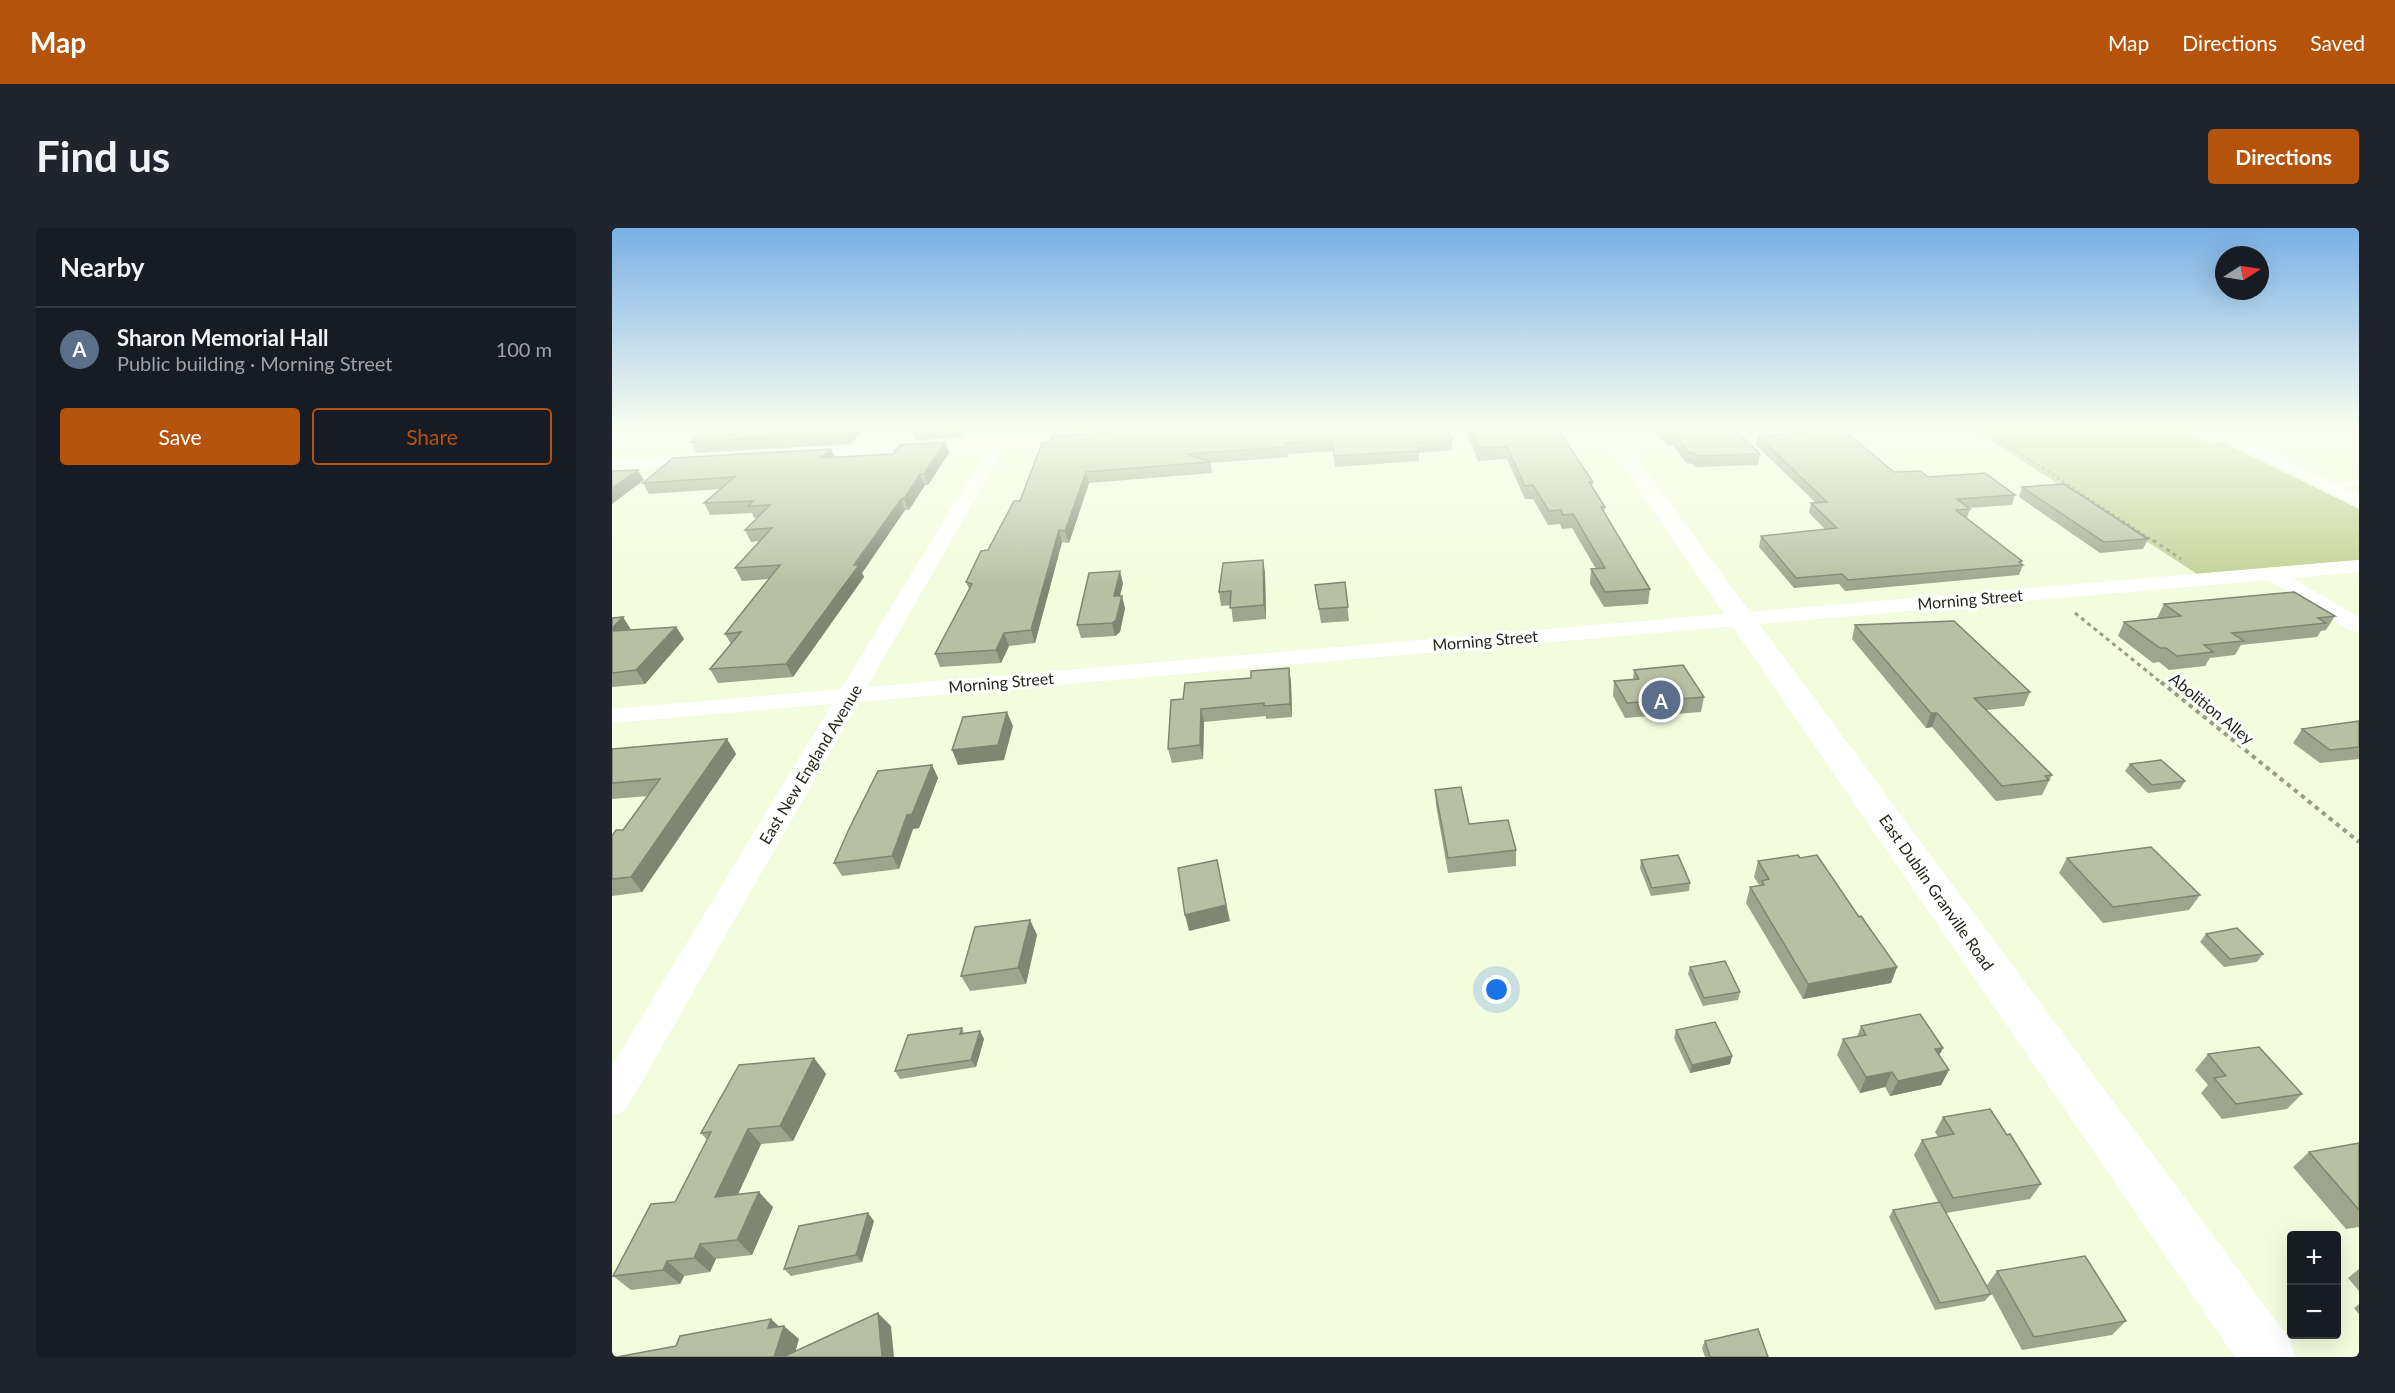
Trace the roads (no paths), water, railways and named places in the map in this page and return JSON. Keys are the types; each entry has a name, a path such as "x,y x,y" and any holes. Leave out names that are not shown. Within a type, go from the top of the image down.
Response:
{"main road":[{"name":"East Dublin Granville Road","path":"1643,481 2268,1357"}],"street":[{"name":"East New England Avenue","path":"612,1100 977,481"},
{"path":"2315,481 2359,502"},
{"name":"Morning Street","path":"612,716 2359,566"},
{"path":"2272,574 2359,626"}],"lane":[{"path":"2326,486 2359,483"}],"place":[{"name":"Sharon Memorial Hall","path":"1661,700"}]}
